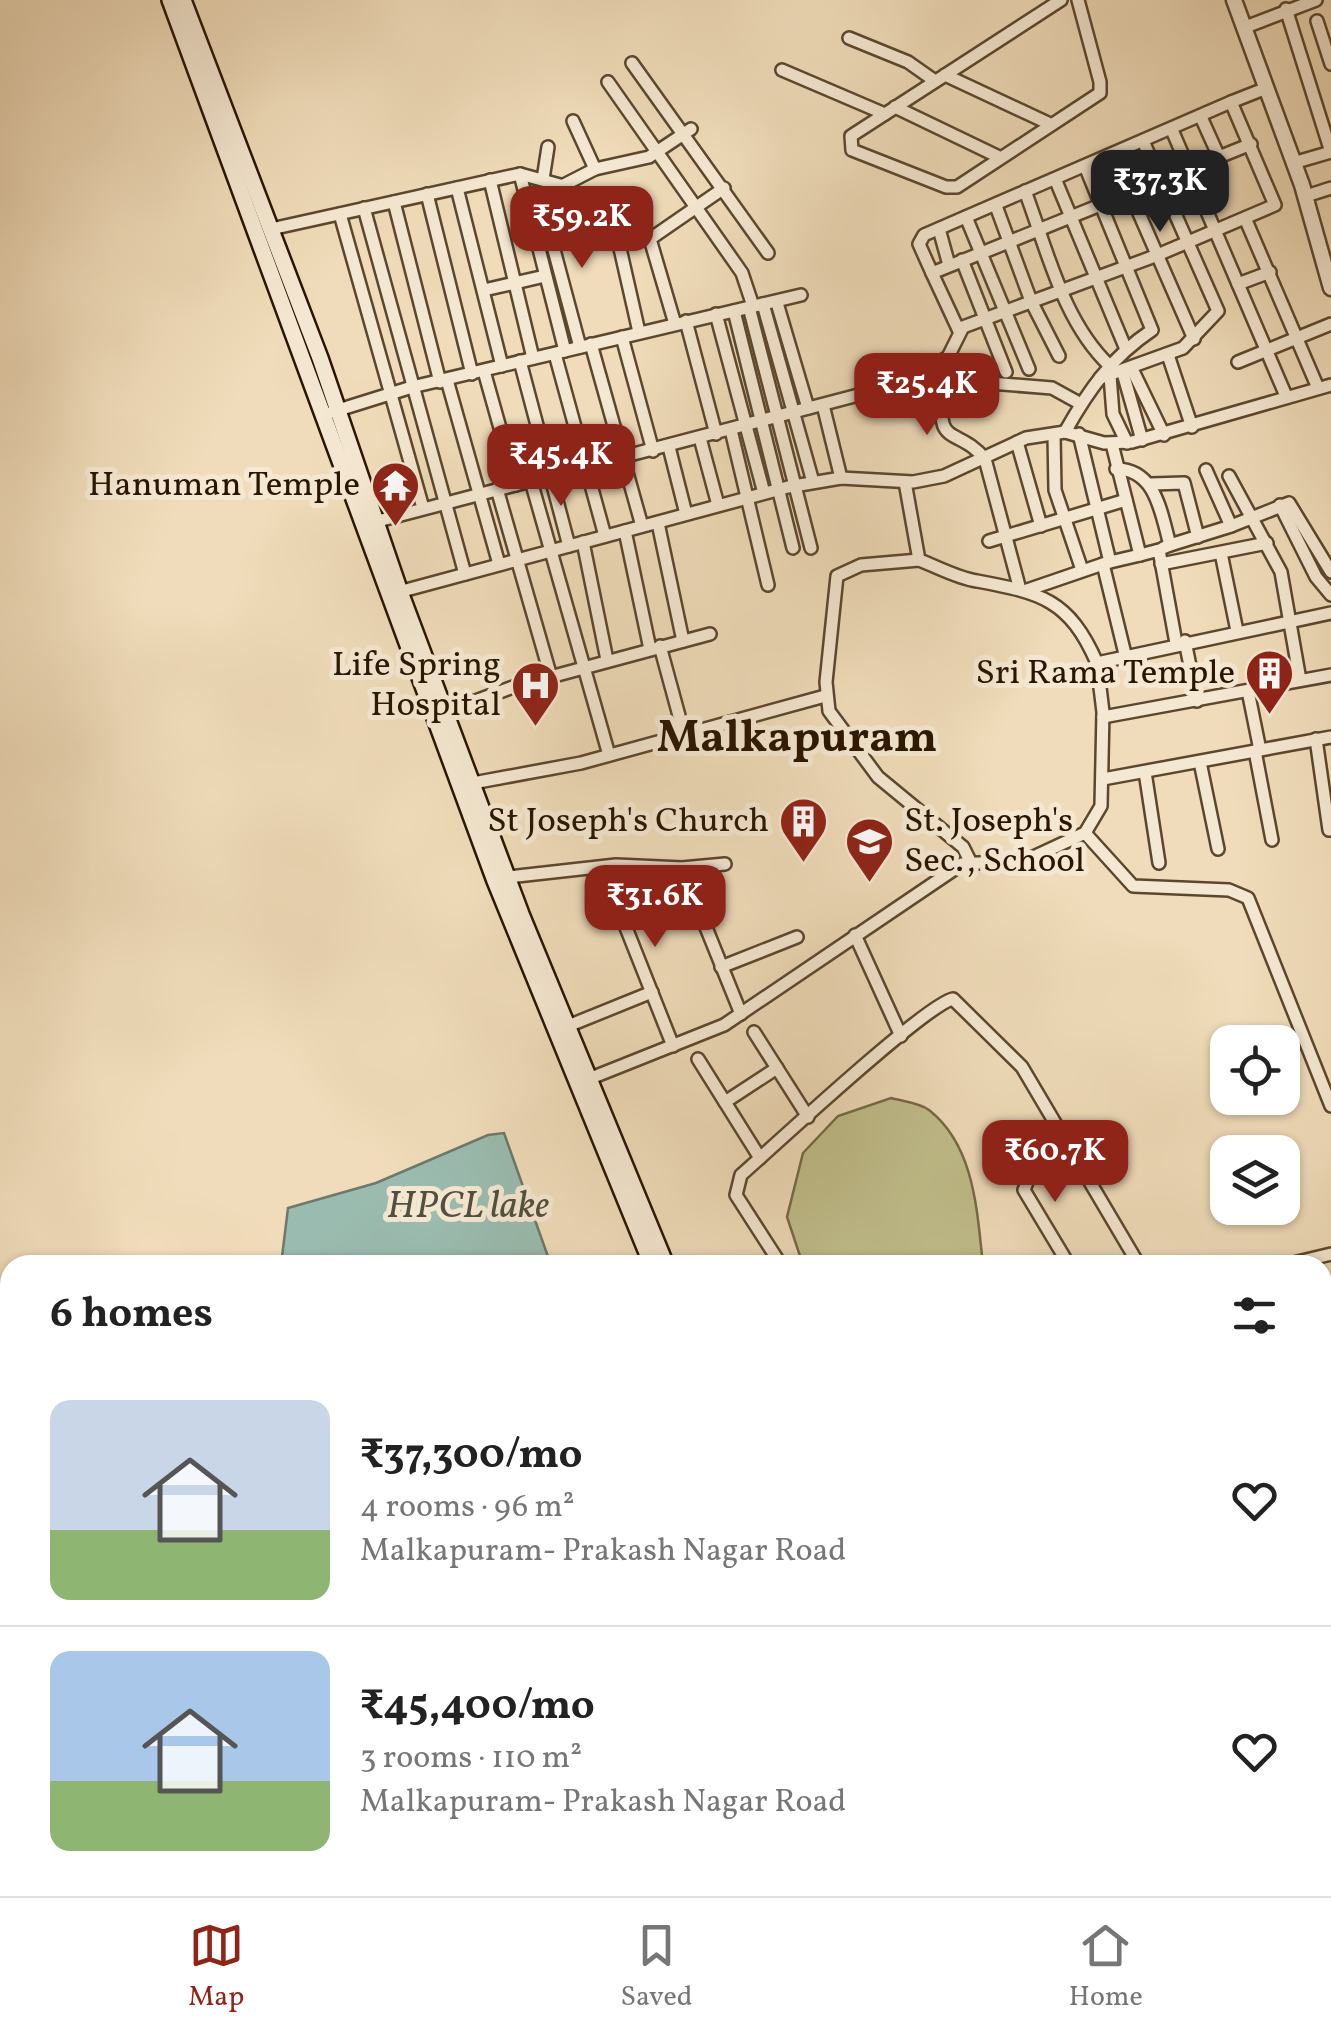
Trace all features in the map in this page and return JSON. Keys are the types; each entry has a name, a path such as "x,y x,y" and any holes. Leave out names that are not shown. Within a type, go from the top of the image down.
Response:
{"main road":[{"path":"170,0 330,412 378,521 394,594 446,712 542,980 568,1026 584,1081 648,1255"},
{"path":"183,0 271,229 394,594 542,980 662,1255"}],"street":[{"path":"1061,0 852,136 848,141 852,150 946,187 965,183 1050,124 1083,108 1100,93 1099,66 1078,0"},
{"path":"1234,0 1306,196 1331,288"},
{"path":"1242,28 1316,0"},
{"path":"1286,9 1331,152 1293,163"},
{"path":"1310,77 1331,65 1317,20"},
{"path":"849,38 1050,124"},
{"path":"632,63 687,131 768,253"},
{"path":"782,70 890,110 999,157"},
{"path":"608,82 697,206 761,305 808,408"},
{"path":"959,331 919,239 1264,89"},
{"path":"1022,588 986,459 977,448 946,432 941,412 944,374 959,331 986,317 1155,256 1275,205 1231,102"},
{"path":"1200,117 1219,156"},
{"path":"574,121 594,169"},
{"path":"1172,130 1286,396"},
{"path":"642,526 624,458 553,246 560,219 555,193 564,183 594,169 636,162 687,131"},
{"path":"1082,570 1053,476 1066,434 1081,404 1115,373 1168,355 1194,339 1218,311 1143,140"},
{"path":"932,273 1251,144"},
{"path":"543,175 548,146"},
{"path":"1114,156 1194,339"},
{"path":"1085,166 1152,330 1125,346 1115,373 1113,414 1127,443"},
{"path":"271,229 520,174 543,175 564,183"},
{"path":"520,174 546,276 584,468 605,536"},
{"path":"490,180 548,476 569,546"},
{"path":"1056,180 1125,346"},
{"path":"456,188 502,366"},
{"path":"716,434 650,242 724,188"},
{"path":"1306,196 1331,188"},
{"path":"1025,190 1062,289 1090,345 1164,435"},
{"path":"427,194 478,372 516,484"},
{"path":"609,200 639,332"},
{"path":"394,202 498,564"},
{"path":"996,206 1032,301 1059,356"},
{"path":"364,208 465,574"},
{"path":"340,214 423,508"},
{"path":"966,216 1030,369"},
{"path":"394,594 781,489 841,478 905,482 944,476 1017,442 1066,434 1112,444 1127,443 1324,386 1298,338 1245,218"},
{"path":"939,229 986,317 1006,372"},
{"path":"1238,284 1270,272"},
{"path":"484,290 546,276"},
{"path":"330,412 412,387 800,295"},
{"path":"761,305 813,482"},
{"path":"761,305 776,416 812,548"},
{"path":"734,311 793,548"},
{"path":"716,314 764,494"},
{"path":"1238,362 1331,324"},
{"path":"622,337 654,451"},
{"path":"1168,355 1192,426"},
{"path":"1115,373 1142,440"},
{"path":"378,521 732,430 922,374 944,374"},
{"path":"922,374 940,379 1052,388 1081,404"},
{"path":"823,405 841,478"},
{"path":"732,430 768,584"},
{"path":"1066,434 1098,509 1125,654"},
{"path":"700,438 718,505"},
{"path":"1017,442 1041,526"},
{"path":"1112,444 1140,555"},
{"path":"669,447 686,514"},
{"path":"1116,470 1129,470 1151,484 1184,483 1198,536"},
{"path":"1206,470 1231,526"},
{"path":"1229,476 1283,578 1300,680"},
{"path":"531,481 609,756"},
{"path":"905,482 919,560"},
{"path":"1151,484 1196,701"},
{"path":"497,489 552,676"},
{"path":"988,541 1126,500"},
{"path":"1163,553 1289,503 1331,572"},
{"path":"1280,505 1316,577 1331,595"},
{"path":"658,523 683,640"},
{"path":"624,530 655,648 684,734"},
{"path":"583,542 607,660"},
{"path":"1022,588 1140,555 1221,554 1267,543"},
{"path":"1221,554 1236,631"},
{"path":"584,1081 674,1046 741,1014 970,861 1027,860 1085,833 1101,806 1103,716 1097,663 1069,615 1022,588 974,581 919,560 862,565 838,576 825,696 836,726 878,777 960,844 970,861"},
{"path":"1097,663 1331,612"},
{"path":"446,712 582,667 710,634"},
{"path":"1103,716 1331,675"},
{"path":"1248,690 1272,840"},
{"path":"472,783 609,756 825,696"},
{"path":"1103,779 1331,737"},
{"path":"1316,740 1330,830"},
{"path":"1200,762 1218,849"},
{"path":"1144,772 1160,863"},
{"path":"1085,833 1133,886 1230,890 1248,898 1331,1106"},
{"path":"508,877 602,866 682,868 725,864"},
{"path":"602,866 674,1046"},
{"path":"682,868 741,1014"},
{"path":"855,935 901,1036"},
{"path":"721,967 796,936"},
{"path":"568,1026 652,992"},
{"path":"774,1255 736,1194 741,1175 940,1003 954,999 1022,1068 1133,1255"},
{"path":"754,1032 808,1118"},
{"path":"698,1059 760,1158"},
{"path":"725,1102 777,1068"},
{"path":"1062,1255 1024,1190 1029,1177 1071,1152"}],"shaded area":[{"path":"891,1098 929,1110 956,1142 965,1161 982,1255 800,1255 787,1217 803,1153 838,1116"}],"water":[{"name":"HPCL lake","path":"504,1133 547,1255 282,1255 288,1208 376,1183 488,1135"}],"place":[{"name":"Hanuman Temple","path":"395,528"},
{"name":"Sri Rama Temple","path":"1270,716"},
{"name":"Life Spring Hospital","path":"536,728"},
{"name":"St Joseph's Church","path":"804,864"},
{"name":"St. Joseph's Sec., School","path":"869,884"}],"district":[{"name":"Malkapuram","path":"797,739"}]}
